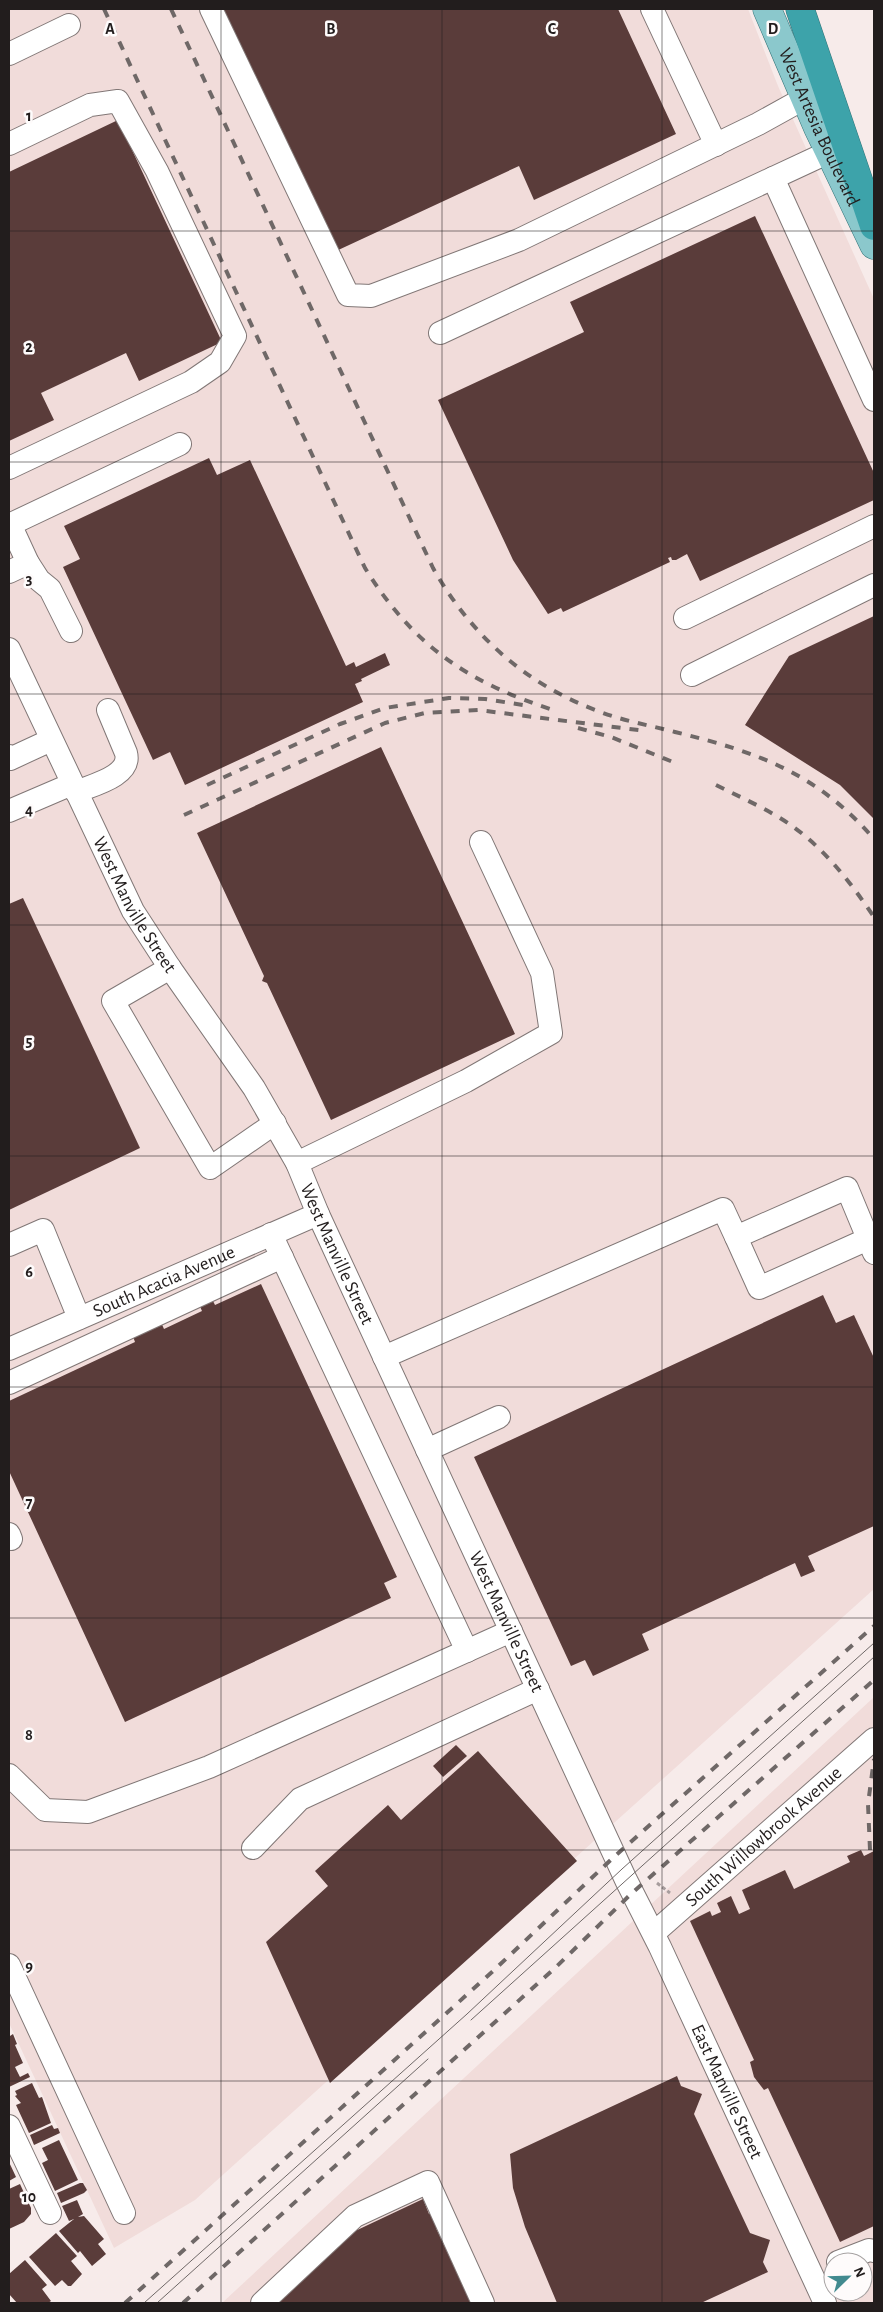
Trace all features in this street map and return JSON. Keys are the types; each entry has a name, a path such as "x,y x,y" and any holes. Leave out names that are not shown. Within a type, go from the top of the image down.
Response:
{"highway":[{"path":"800,9 874,226"}],"main road":[{"name":"West Artesia Boulevard","path":"766,9 829,152 874,245"}],"street":[{"path":"211,9 348,295 371,296 519,240 716,145 805,98"},
{"path":"652,9 716,145"},
{"path":"9,54 69,25"},
{"path":"9,144 90,106 118,101 157,172 235,336 220,362 191,382 9,468"},
{"path":"440,333 829,152"},
{"path":"773,178 874,400"},
{"path":"70,631 50,589 40,580 18,568 10,525 180,444"},
{"path":"685,618 874,526"},
{"path":"692,675 874,586"},
{"name":"West Manville Street","path":"9,648 133,911 170,968 254,1088 297,1163 318,1214 626,1880"},
{"path":"9,811 114,775 125,767 128,759 108,710"},
{"path":"9,756 10,758 52,740"},
{"path":"297,1163 466,1081 552,1033 542,973 481,842"},
{"path":"170,968 113,1001 210,1168 275,1123"},
{"path":"384,1357 724,1209 736,1237 761,1294 871,1246 847,1188 736,1237"},
{"name":"South Acacia Avenue","path":"9,1349 318,1214"},
{"path":"9,1245 42,1230 79,1318"},
{"path":"271,1234 467,1651"},
{"path":"9,1383 282,1257"},
{"path":"427,1450 499,1416"},
{"path":"9,1775 45,1810 88,1812 209,1767 511,1632"},
{"path":"253,1848 300,1798 538,1689"},
{"name":"South Willowbrook Avenue","path":"654,1933 874,1739"},
{"name":"East Manville Street","path":"626,1880 654,1933 825,2303"},
{"path":"9,1965 124,2213"},
{"path":"9,2126 50,2213"},
{"path":"262,2303 354,2216 428,2182 483,2303"},
{"path":"811,2274 823,2269"}],"path":[{"path":"657,1883 676,1898"}],"shaded area":[{"path":"9,9 748,9 778,86 874,299 874,1589 195,2200 114,2248 9,2023"},
{"path":"874,1697 874,2303 222,2303"}],"building":[{"path":"221,9 618,9 676,134 534,200 519,166 334,252"},
{"path":"118,120 222,342 139,381 126,353 41,393 54,420 9,441 9,172"},
{"path":"755,216 874,473 874,500 700,581 687,554 676,560 672,560 671,557 668,558 670,562 563,612 561,608 548,614 513,560 438,400 584,332 570,302"},
{"path":"209,458 217,475 250,460 346,666 354,662 356,667 385,653 390,665 361,679 362,681 355,684 363,702 185,785 170,752 153,760 63,567 80,559 64,526"},
{"path":"874,616 874,819 840,785 745,725 789,656"},
{"path":"381,747 515,1034 331,1120 267,983 262,981 264,976 197,833"},
{"path":"23,898 140,1148 9,1210 9,904"},
{"path":"261,1284 397,1577 384,1583 391,1598 125,1722 9,1471 9,1401 135,1342 131,1331 159,1318 164,1329 202,1311 198,1302 211,1297 215,1305"},
{"path":"823,1295 836,1323 854,1315 874,1358 874,1526 808,1556 815,1571 801,1577 795,1563 642,1634 649,1650 593,1676 585,1660 571,1666 474,1457"},
{"path":"456,1745 467,1756 443,1777 433,1766"},
{"path":"478,1751 577,1861 330,2083 266,1942 328,1886 315,1871 388,1805 401,1820"},
{"path":"861,1850 864,1856 874,1851 874,2226 840,2242 768,2088 764,2090 754,2077 750,2062 754,2060 690,1921 710,1911 712,1916 721,1912 717,1903 731,1896 739,1914 750,1909 742,1890 785,1870 794,1889 850,1862 847,1856"},
{"path":"9,2032 10,2036 13,2034 17,2044 15,2045 23,2063 15,2067 20,2077 28,2073 30,2077 9,2087"},
{"path":"677,2076 681,2086 702,2094 694,2114 750,2233 770,2240 763,2262 768,2272 701,2303 557,2303 525,2227 513,2188 510,2154"},
{"path":"32,2083 39,2098 42,2097 51,2123 29,2133 16,2105 21,2103 15,2096 17,2095 15,2091"},
{"path":"52,2125 54,2129 58,2128 60,2133 34,2145 30,2135"},
{"path":"59,2140 78,2180 55,2191 42,2163 48,2160 42,2148"},
{"path":"9,2162 16,2177 9,2181"},
{"path":"83,2183 87,2190 61,2203 57,2193"},
{"path":"20,2184 31,2208 31,2214 24,2222 9,2229 9,2189"},
{"path":"423,2199 429,2214 432,2213 439,2227 436,2228 471,2303 273,2303 353,2232"},
{"path":"77,2200 83,2214 78,2217 84,2216 104,2239 98,2244 106,2254 92,2266 80,2251 78,2253 59,2231 74,2219 69,2221 62,2206"},
{"path":"56,2233 77,2256 71,2261 82,2274 71,2286 68,2286 62,2280 55,2286 29,2257"},
{"path":"25,2260 47,2285 42,2289 51,2301 48,2303 17,2303 9,2294 9,2274"}],"tram line":[{"path":"144,2303 467,2014 622,1869 874,1643"},
{"path":"471,2020 874,1657"},
{"path":"157,2303 428,2059"}],"railway":[{"path":"104,9 365,568 403,620 446,659 496,688 556,711"},
{"path":"171,9 433,568 465,615 502,654 524,672 547,687 572,700 607,714 733,748 784,768 808,781 830,797 874,839"},
{"path":"207,785 340,724 385,708 449,698 485,699 523,705"},
{"path":"184,815 385,723 425,713 478,710 646,731"},
{"path":"578,728 611,737 673,762"},
{"path":"716,785 775,815 804,835 842,873 874,917"},
{"path":"125,2303 492,1972 616,1855 874,1626"},
{"path":"183,2303 555,1968 632,1893 874,1680"},
{"path":"870,1850 868,1804 874,1759"}]}
